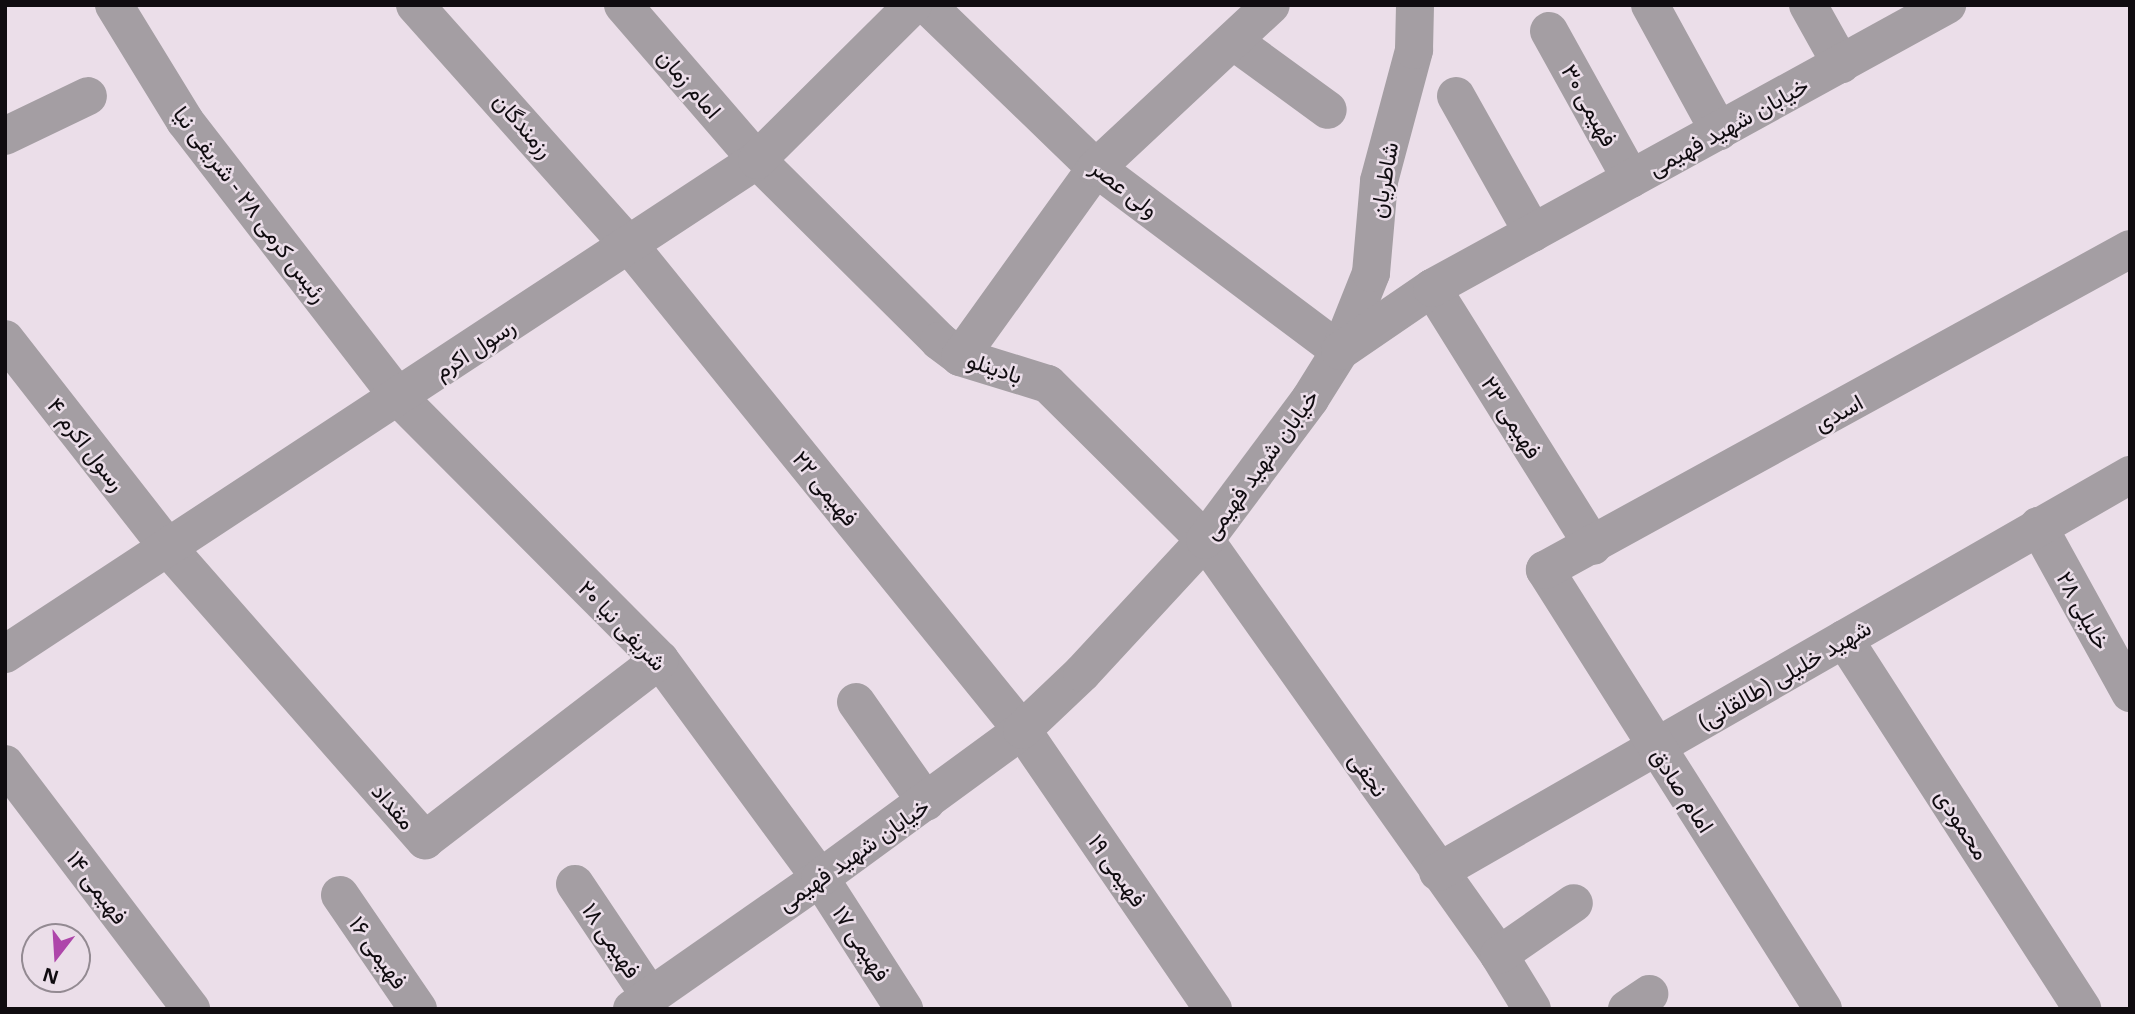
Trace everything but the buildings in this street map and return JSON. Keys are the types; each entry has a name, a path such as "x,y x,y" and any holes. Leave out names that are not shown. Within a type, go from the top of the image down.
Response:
{"street":[{"name":"رئیس کرمی ۲۸ - شریفی نیا","path":"114,5 185,121 398,397"},
{"name":"رزمندگان","path":"415,5 630,246"},
{"name":"امام زمان","path":"623,5 757,160"},
{"name":"رسول اکرم","path":"5,654 169,549 757,160 913,5"},
{"name":"ولی عصر","path":"927,5 1096,168 1340,351"},
{"path":"960,357 1096,168 1271,5"},
{"name":"شاطریان","path":"1340,351 1371,272 1378,181 1414,50 1415,5"},
{"path":"1650,5 1719,131"},
{"path":"1808,5 1841,64"},
{"name":"خیابان شهید فهیمی","path":"641,1002 820,878 1022,730 1082,673 1205,540 1310,399 1340,351 1432,288 1947,5"},
{"name":"فهیمی ۳۰","path":"1549,30 1631,179"},
{"path":"1233,41 1328,110"},
{"path":"5,136 88,96"},
{"path":"1456,96 1533,233"},
{"name":"بادینلو","path":"757,160 939,341 960,357 1048,384 1205,540"},
{"name":"فهیمی ۲۲","path":"630,246 1022,730"},
{"name":"اسدی","path":"1545,570 2130,249"},
{"name":"فهیمی ۲۳","path":"1432,288 1593,546"},
{"name":"رسول اکرم ۴","path":"5,339 169,549"},
{"name":"۲۰ شریفی نیا","path":"398,397 660,660 820,878"},
{"name":"شهید خلیلی (طالقانی)","path":"1438,872 1656,749 2038,526 2128,479"},
{"name":"خلیلی ۲۸","path":"2038,526 2130,693"},
{"name":"نجفی","path":"1205,540 1499,955 1526,1007"},
{"name":"مقداد","path":"169,549 425,841 660,660"},
{"name":"امام صادق","path":"1545,570 1656,749 1824,1009"},
{"name":"محمودی","path":"1844,639 2082,1009"},
{"path":"856,702 926,802"},
{"name":"فهیمی ۱۹","path":"1022,730 1213,1009"},
{"name":"فهیمی ۱۴","path":"5,764 191,1009"},
{"name":"فهیمی ۱۷","path":"820,878 904,1009"},
{"name":"فهیمی ۱۸","path":"575,884 641,1002"},
{"name":"فهیمی ۱۶","path":"340,895 418,1009"},
{"path":"1499,955 1574,903"}]}
